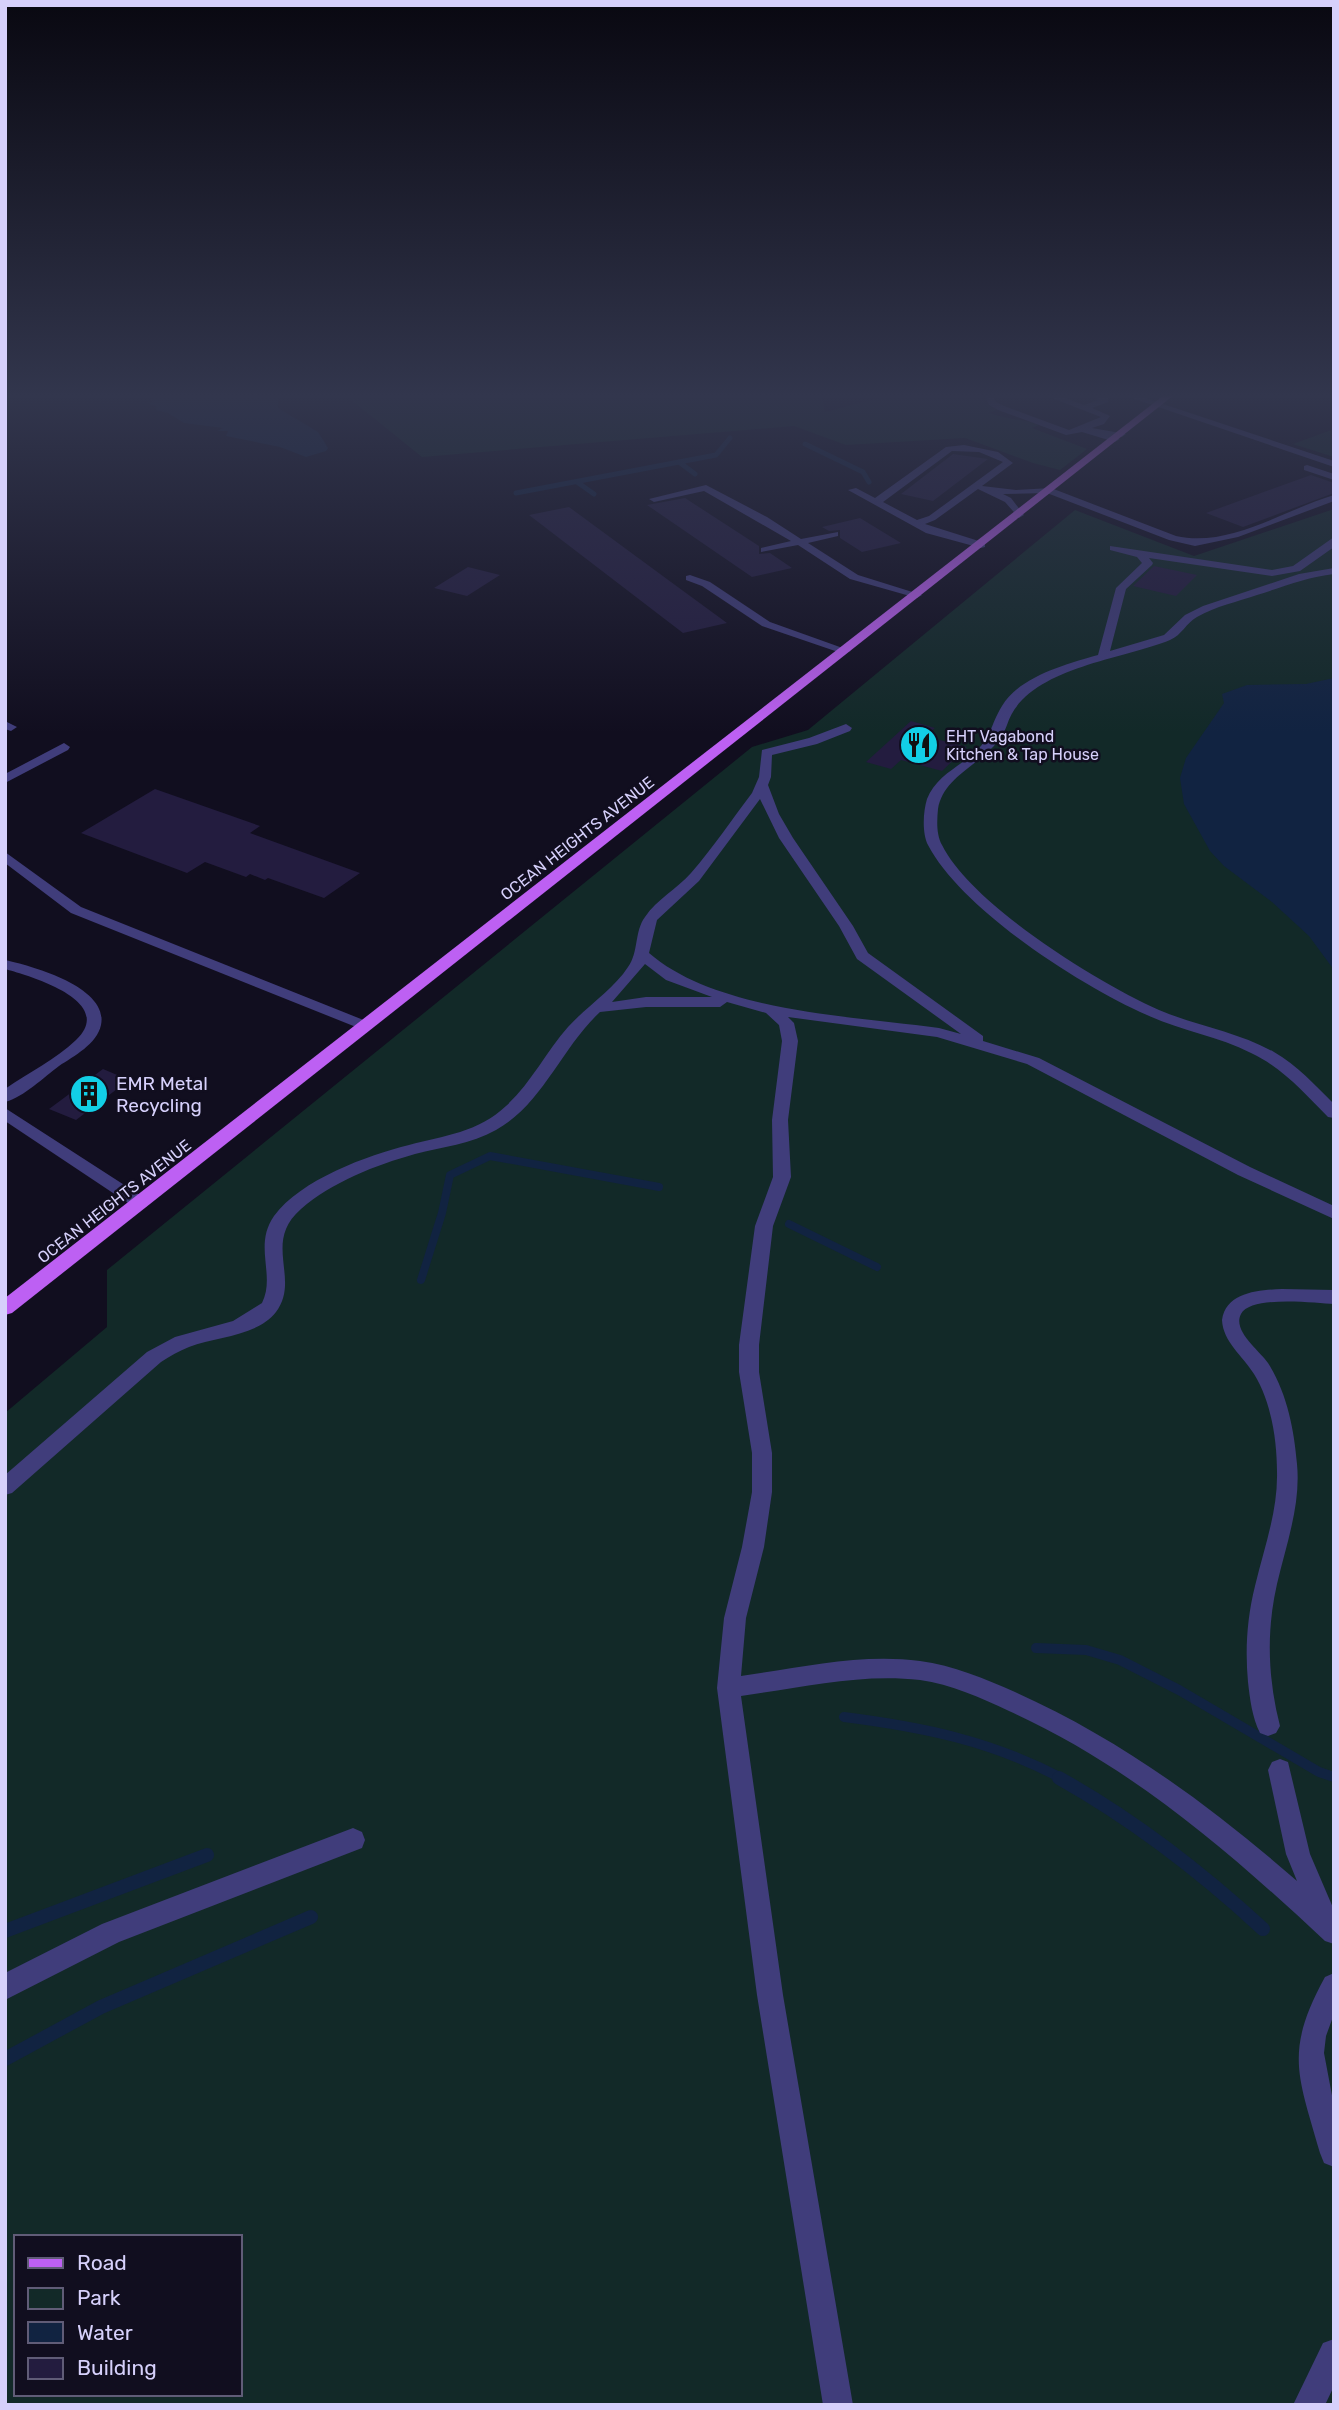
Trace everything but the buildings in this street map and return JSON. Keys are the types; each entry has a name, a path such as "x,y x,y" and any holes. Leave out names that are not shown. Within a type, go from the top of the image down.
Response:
{"main road":[{"name":"OCEAN HEIGHTS AVENUE","path":"5,1308 1027,507"}],"street":[{"path":"740,507 854,577 917,595"},
{"path":"886,507 946,537 981,545"},
{"path":"916,524 948,507"},
{"path":"1013,507 1018,515"},
{"path":"1095,507 1173,538 1195,543 1234,535 1308,507"},
{"path":"765,550 834,534"},
{"path":"1271,586 1334,540"},
{"path":"1114,548 1268,573 1296,569"},
{"path":"1137,553 1148,562 1190,570 1217,564"},
{"path":"1103,658 1121,588 1148,562"},
{"path":"1334,571 1311,573 1228,599 1191,615 1179,631 1168,638 1059,673 1011,702 1004,710 998,733 990,743 947,781 935,797 931,819 935,845 971,888 1058,957 1151,1012 1270,1056 1292,1071 1334,1113"},
{"path":"690,578 706,584 770,626 845,651"},
{"path":"5,1487 154,1357 178,1343 243,1325 268,1308 275,1291 272,1238 278,1223 292,1208 351,1171 407,1151 471,1134 498,1122 533,1086 573,1030 615,994 643,954 645,932 652,916 694,878 762,786 766,753 846,729"},
{"path":"5,779 64,747"},
{"path":"762,786 779,826 816,885 846,926 862,956 985,1045"},
{"path":"5,856 76,910 366,1026"},
{"path":"643,954 665,974 687,986 771,1010 939,1033 985,1045 1050,1068 1205,1151 1334,1213"},
{"path":"5,964 45,977 76,992 90,1003 94,1022 90,1035 83,1042 5,1097"},
{"path":"595,1010 646,1002 747,1003"},
{"path":"771,1010 786,1023 790,1041 780,1120 782,1177 764,1226 749,1345 749,1373 762,1453 762,1492 754,1547 735,1618 728,1689 770,1995 838,2405"},
{"path":"5,1113 141,1202"},
{"path":"1268,1726 1260,1699 1257,1666 1265,1586 1286,1510 1287,1455 1274,1396 1259,1366 1235,1334 1231,1316 1235,1308 1243,1302 1263,1297 1334,1297"},
{"path":"728,1689 876,1669 933,1672 967,1683 1046,1717 1128,1766 1226,1839 1332,1933"},
{"path":"1280,1770 1298,1854 1332,1933"},
{"path":"5,1987 111,1933 353,1840"},
{"path":"1334,1986 1316,2021 1311,2048 1319,2105 1334,2153"},
{"path":"1308,2405 1334,2354"}],"green space":[{"path":"1334,509 1334,2405 5,2405 5,1413 107,1327 107,1270 752,747 808,730 1075,510 1194,556"}],"water":[{"path":"1334,678 1334,970 1309,936 1272,902 1224,866 1210,851 1184,804 1180,778 1186,758 1224,703 1222,694 1247,685 1306,684"}],"waterway":[{"path":"421,1280 442,1213 450,1175 490,1156 659,1187"},
{"path":"789,1224 877,1267"},
{"path":"1036,1648 1086,1650 1120,1660 1179,1690 1319,1772 1334,1777"},
{"path":"844,1717 956,1737 1010,1755 1063,1779"},
{"path":"1059,1778 1114,1811 1165,1848 1263,1929"},
{"path":"5,1931 207,1855"},
{"path":"5,2059 101,2007 311,1917"}],"place":[{"name":"EHT Vagabond Kitchen & Tap House","path":"919,745"},
{"name":"EMR Metal Recycling","path":"89,1094"}]}
